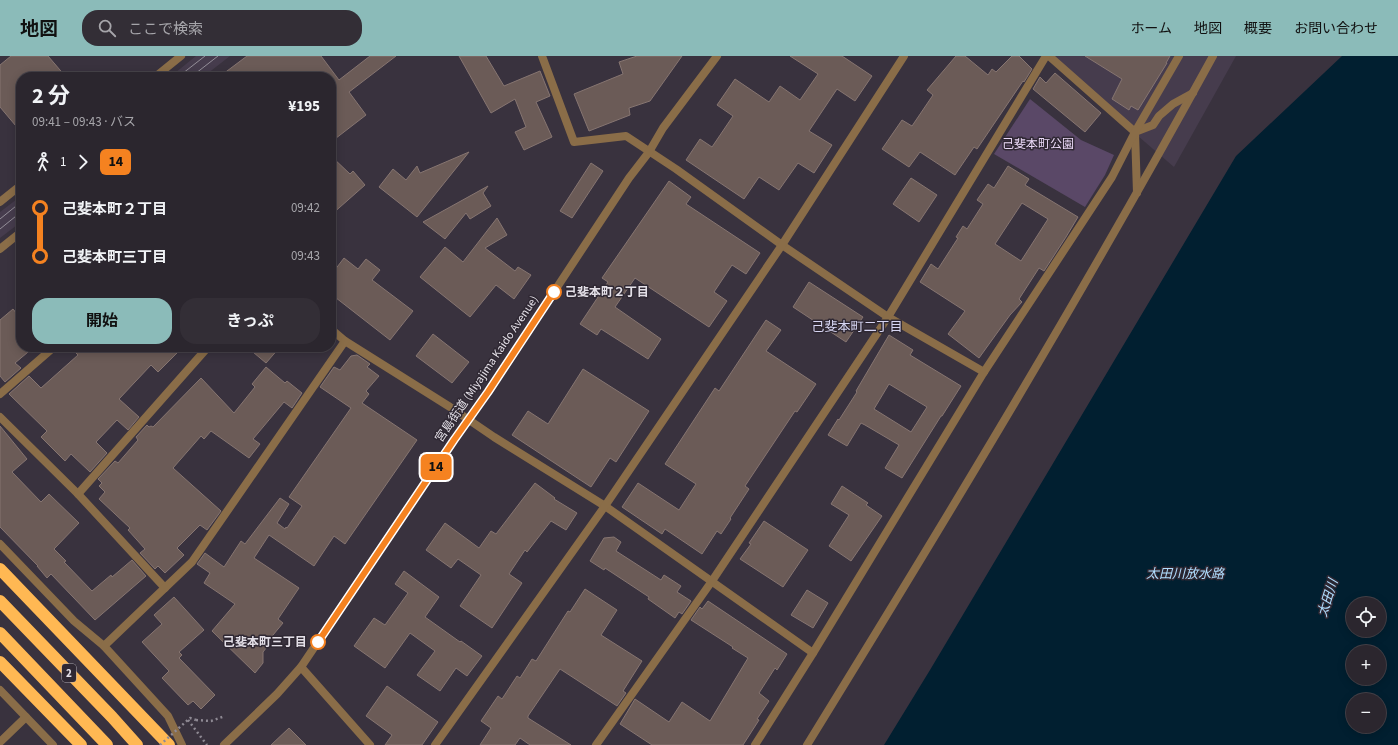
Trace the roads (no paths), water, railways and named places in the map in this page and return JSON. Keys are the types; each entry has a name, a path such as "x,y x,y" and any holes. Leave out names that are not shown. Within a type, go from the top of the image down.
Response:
{"highway":[{"path":"0,569 169,745"},
{"name":"2","path":"0,601 137,745"},
{"name":"2","path":"0,633 107,745"},
{"path":"0,662 81,745"}],"street":[{"path":"161,72 181,56"},
{"path":"542,56 574,142 626,136 676,169 782,245 888,317 984,372"},
{"name":"宮島街道 (Miyajima Kaido Avenue)","path":"224,745 277,694 301,667 469,420 629,178 649,152 663,128 717,56"},
{"path":"435,745 605,506 782,245 904,56"},
{"path":"596,745 712,581 888,317 1046,56"},
{"path":"1049,56 1135,132 1136,193"},
{"path":"755,745 813,653 984,372 1112,177 1135,132 1179,56"},
{"path":"807,745 899,595 1106,248 1214,56"},
{"path":"1135,132 1153,125 1159,116 1173,104 1193,93"},
{"path":"0,202 16,189"},
{"path":"0,249 16,236"},
{"path":"336,333 345,341 494,437 605,506 813,653"},
{"path":"104,646 192,562 345,341"},
{"path":"0,394 48,352"},
{"path":"78,494 204,352"},
{"path":"0,417 78,494 165,588"},
{"path":"0,544 74,620 104,646 168,716 182,745"},
{"path":"301,667 370,745"},
{"path":"0,690 53,745"},
{"path":"0,742 26,717"}],"water":[{"name":"太田川放水路","path":"1342,56 1398,56 1398,745 884,745 1236,156"}],"tram line":[{"path":"184,72 205,56"},
{"path":"197,72 218,56"},
{"path":"0,219 16,206"},
{"path":"0,229 16,216"}],"place":[{"name":"己斐本町２丁目","path":"554,292"},
{"name":"己斐本町三丁目","path":"318,642"}],"district":[{"name":"己斐本町二丁目","path":"857,327"}],"park label":[{"name":"己斐本町公園","path":"1038,144"}],"water label":[{"name":"太田川","path":"1328,598"}]}
